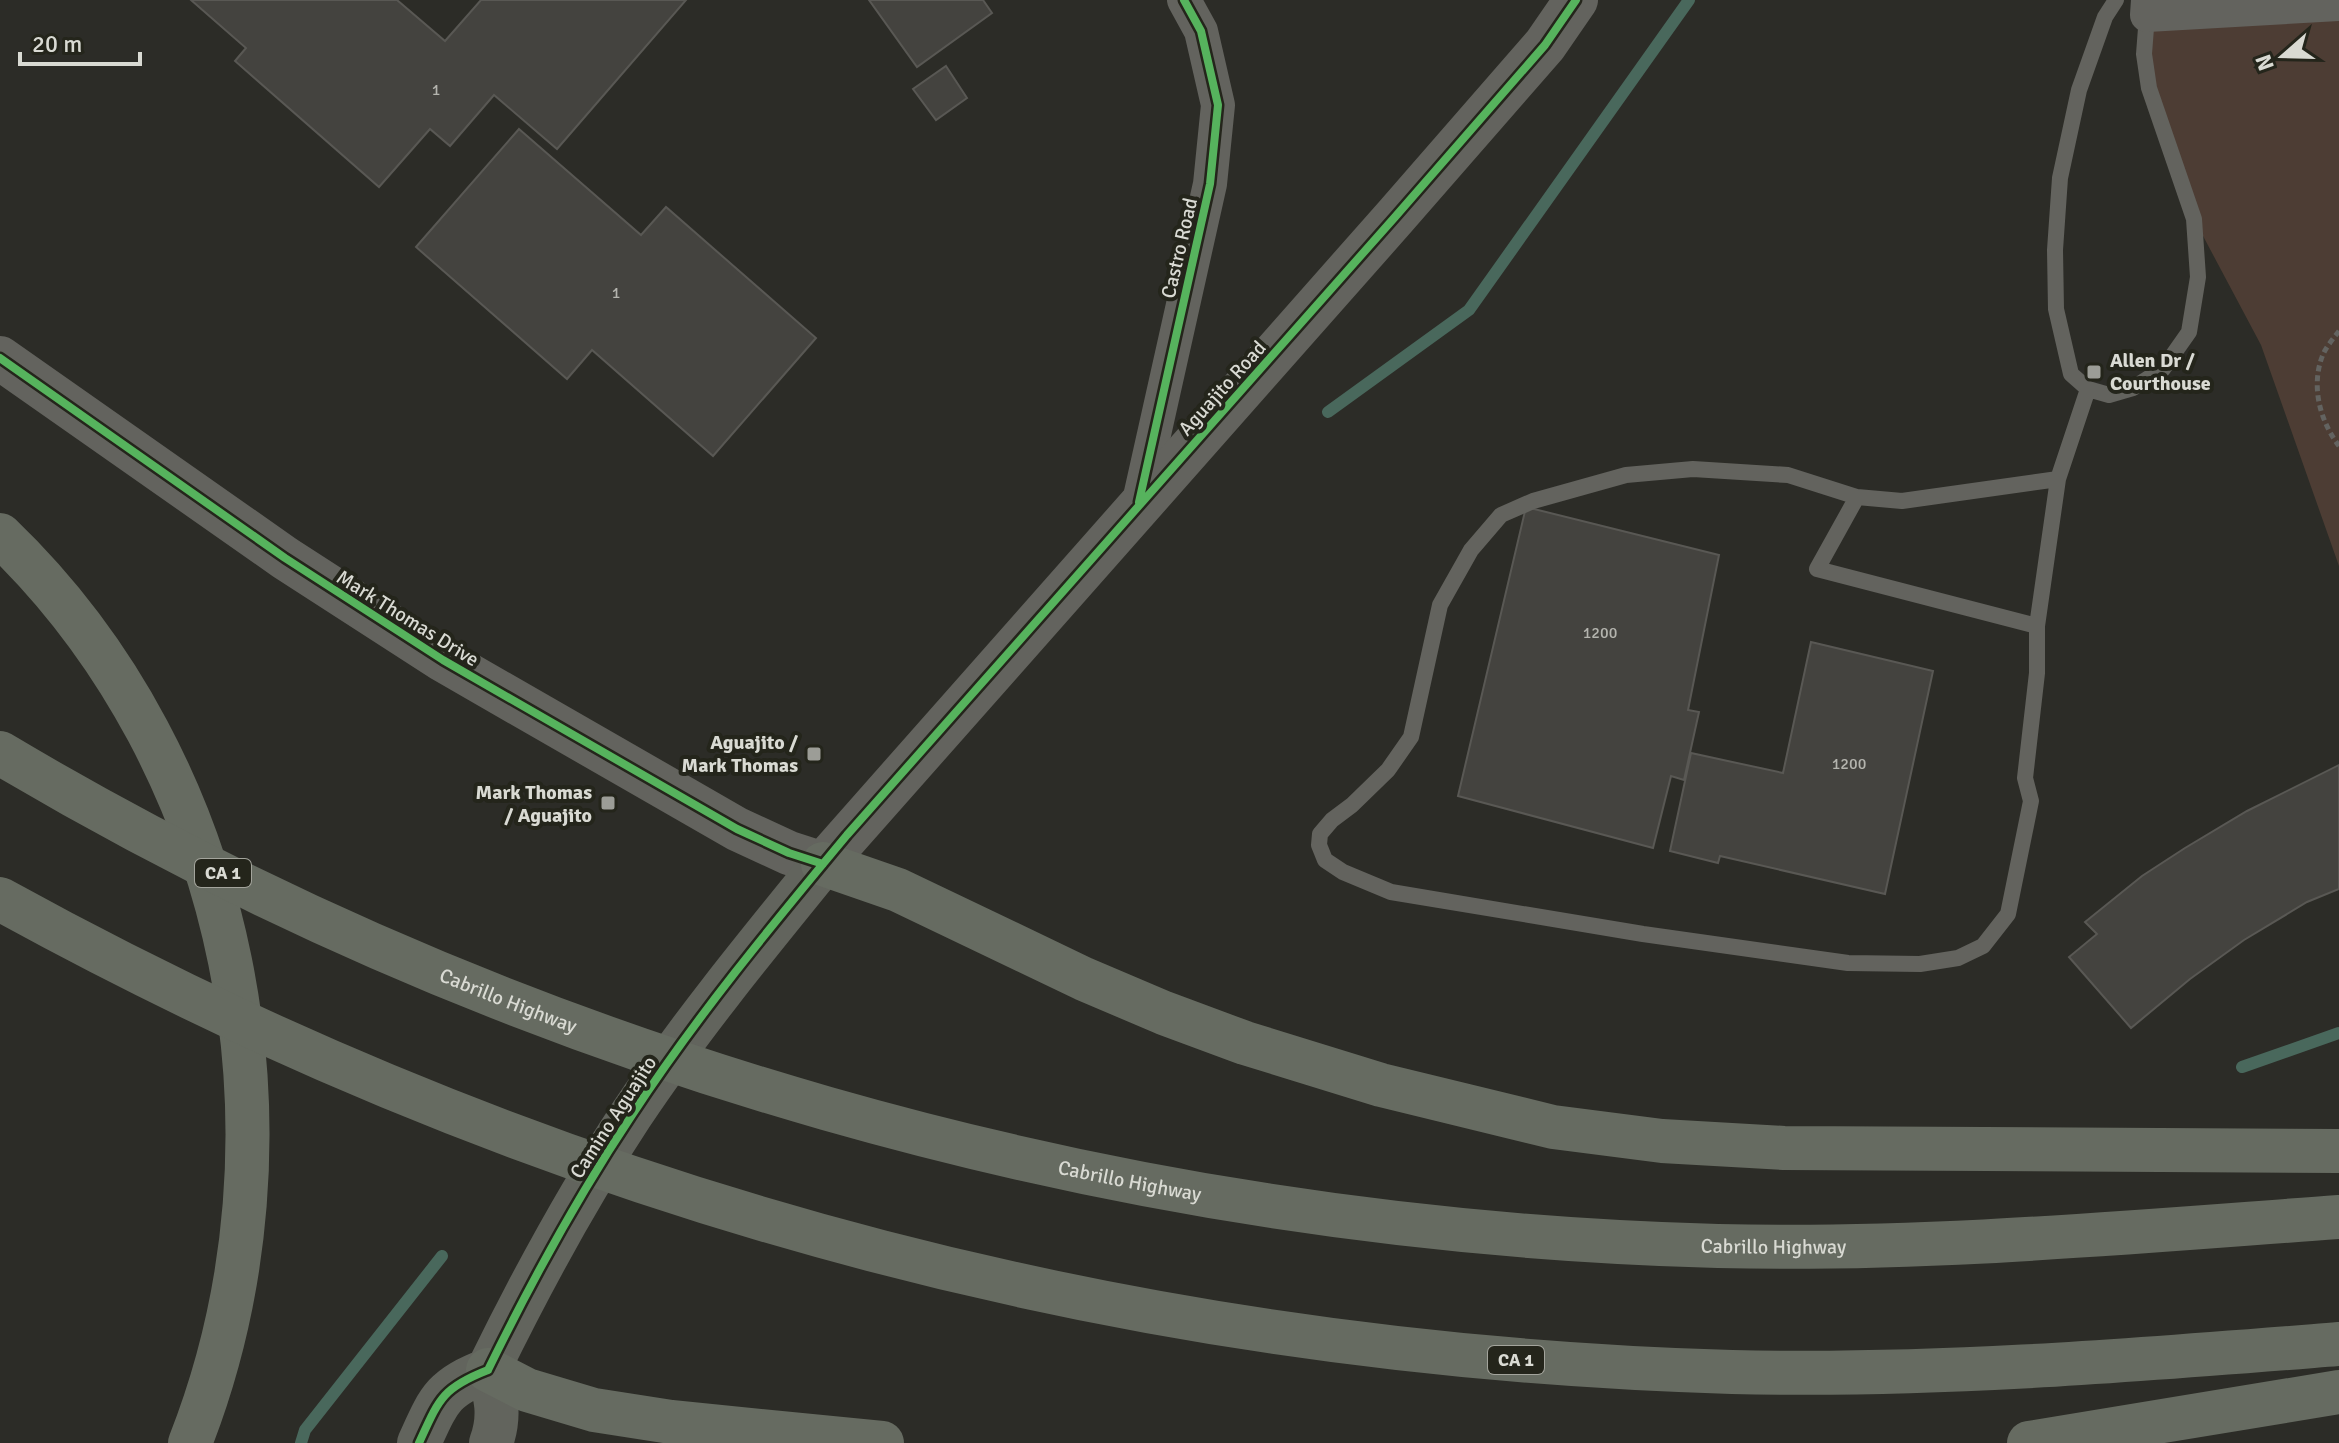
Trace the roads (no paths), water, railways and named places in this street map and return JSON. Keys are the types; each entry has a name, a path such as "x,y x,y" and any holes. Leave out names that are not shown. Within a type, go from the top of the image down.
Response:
{"highway":[{"path":"0,535 34,571 89,639 120,686 156,751 204,861 232,971 243,1027 248,1085 245,1219 223,1345 190,1443"},
{"name":"Cabrillo Highway","path":"0,753 92,806 276,899 438,972 602,1036 784,1095 939,1137 1121,1179 1364,1219 1538,1237 1716,1246 1890,1247 2038,1240 2339,1217"},
{"path":"823,864 898,890 1084,979 1245,1043 1381,1085 1553,1127 1662,1141 1770,1148 2339,1151"},
{"name":"CA 1","path":"0,899 150,979 381,1085 531,1144 708,1204 859,1247 1051,1293 1279,1333 1469,1356 1734,1372 1910,1372 2086,1363 2339,1344"},
{"path":"488,1370 527,1390 594,1410 671,1422 882,1443"},
{"path":"2029,1443 2339,1392"}],"main road":[{"name":"Camino Aguajito","path":"488,1370 557,1236 632,1113 701,1018 823,864"},
{"path":"419,1443 435,1407 445,1393 460,1381 488,1370 497,1399 498,1417 491,1443"}],"street":[{"name":"Castro Road","path":"1138,506 1210,184 1218,105 1201,31 1184,0"},
{"name":"Aguajito Road","path":"823,864 1525,68 1576,0"},
{"path":"2148,8 2339,4"},
{"name":"Mark Thomas Drive","path":"0,358 285,558 443,660 737,829 789,853 823,864"}],"lane":[{"path":"2116,0 2105,17 2079,90 2060,178 2055,250 2056,309 2071,374 2088,389 2109,395 2133,388 2163,369 2189,332 2198,277 2194,219 2149,88 2144,54 2148,8"},
{"path":"2058,479 1902,501 1857,497 1788,475 1693,469 1626,475 1533,501 1501,515 1471,550 1440,605 1411,737 1388,770 1320,834 1319,845 1325,860 1343,872 1391,892 1643,934 1848,963 1920,964 1958,958 1983,946 2008,914 2031,801 2025,778 2037,673 2037,626 2058,479 2088,389"},
{"path":"1857,497 1817,569 2037,626"}],"waterway":[{"path":"1328,412 1469,310 1689,0"},
{"path":"2242,1067 2339,1033"},
{"path":"301,1443 305,1430 442,1256"}],"place":[{"name":"Allen Dr / Courthouse","path":"2094,372"},
{"name":"Aguajito / Mark Thomas","path":"814,754"},
{"name":"Mark Thomas / Aguajito","path":"608,803"}]}
